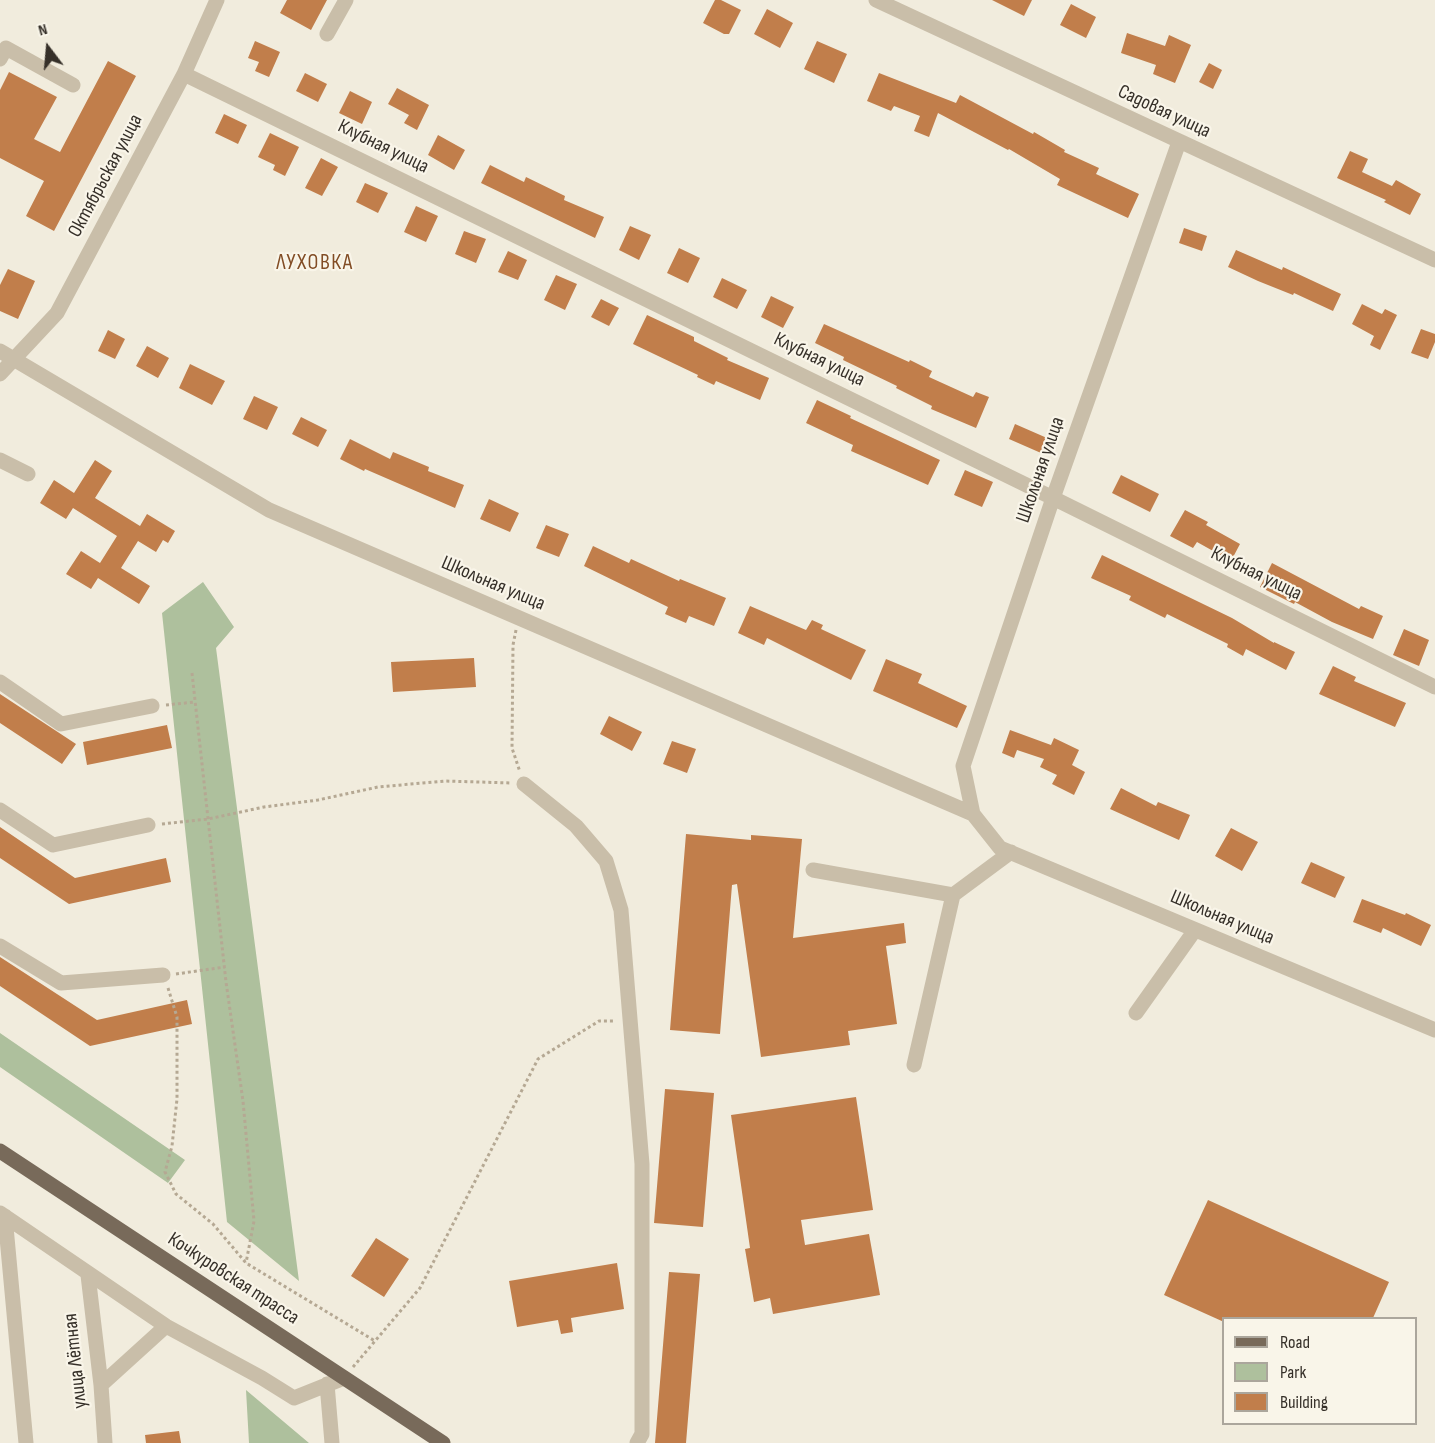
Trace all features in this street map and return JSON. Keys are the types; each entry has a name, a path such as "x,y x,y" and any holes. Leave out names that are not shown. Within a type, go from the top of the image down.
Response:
{"main road":[{"name":"Кочкуровская трасса","path":"0,1151 443,1443"}],"street":[{"name":"Октябрьская улица","path":"0,374 57,313 184,74 217,0"},
{"path":"327,34 346,0"},
{"name":"Садовая улица","path":"876,0 1435,260"},
{"path":"2,50 73,85"},
{"name":"Клубная улица","path":"184,74 1435,687"},
{"name":"Школьная улица","path":"1179,142 1053,498 963,766 973,814 1000,848 1435,1030"},
{"path":"0,351 14,360"},
{"name":"Школьная улица","path":"14,360 269,510 973,814"},
{"path":"0,460 28,474"},
{"path":"0,682 61,724 152,706"},
{"path":"524,784 576,826 606,861 621,910 642,1164 642,1434 637,1443"},
{"path":"0,810 53,845 148,825"},
{"path":"914,1065 953,895 1011,852"},
{"path":"813,870 953,895"},
{"path":"1136,1013 1195,930"},
{"path":"0,946 61,983 163,975"},
{"path":"2,1214 88,1275 166,1326 294,1398 344,1378"},
{"path":"2,1214 26,1443"},
{"name":"улица Лётная","path":"88,1275 101,1385 105,1443"},
{"path":"101,1385 166,1326"},
{"path":"327,1384 332,1443"}],"path":[{"path":"148,825 208,819 378,787 445,781 524,784 512,748 513,645 518,618"},
{"path":"192,673 225,968 243,1101 254,1221 246,1263"},
{"path":"152,706 195,702"},
{"path":"225,968 163,975 177,1017 177,1100 172,1146 165,1172 176,1194 213,1224 246,1263 375,1341"},
{"path":"344,1378 420,1288 538,1059 599,1021 630,1021"}],"green space":[{"path":"203,582 234,627 216,648 299,1281 227,1222 162,613"},
{"path":"0,1033 185,1160 168,1183 0,1067"},
{"path":"246,1390 309,1443 249,1443"}],"building":[{"path":"287,0 327,0 311,30 280,13"},
{"path":"715,0 721,0 741,10 729,34 724,34 703,23"},
{"path":"992,0 1032,0 1024,16"},
{"path":"1071,4 1096,17 1086,38 1060,25"},
{"path":"767,9 793,23 780,48 754,34"},
{"path":"1127,33 1165,46 1169,35 1191,45 1175,83 1153,74 1156,65 1121,53"},
{"path":"255,41 280,52 269,77 255,71 259,62 248,58"},
{"path":"817,41 847,54 834,83 804,69"},
{"path":"108,61 136,76 54,231 26,216 44,181 0,158 0,90 9,72 57,97 34,139 60,152"},
{"path":"1209,63 1222,70 1213,89 1199,82"},
{"path":"305,73 327,84 318,102 296,91"},
{"path":"879,73 956,103 960,95 1033,134 1034,132 1065,150 1064,152 1099,168 1096,174 1139,194 1128,218 1057,185 1060,179 1009,149 938,113 929,137 914,131 920,116 894,106 891,111 867,101"},
{"path":"397,88 429,105 417,130 404,123 409,115 388,104"},
{"path":"350,91 372,102 362,124 339,113"},
{"path":"224,114 247,125 238,144 215,133"},
{"path":"270,133 299,147 285,176 273,170 275,165 258,157"},
{"path":"438,135 465,150 454,170 428,155"},
{"path":"1350,151 1368,159 1362,172 1392,186 1396,180 1421,194 1410,215 1384,202 1386,200 1337,178"},
{"path":"321,158 338,167 322,196 305,188"},
{"path":"490,165 524,182 526,177 565,196 564,200 604,217 595,238 481,183"},
{"path":"365,183 388,193 378,213 356,202"},
{"path":"416,206 438,216 426,242 404,232"},
{"path":"630,226 651,235 639,260 619,250"},
{"path":"1184,228 1207,236 1202,251 1179,243"},
{"path":"464,231 486,239 476,263 455,254"},
{"path":"679,248 700,258 688,283 667,273"},
{"path":"1236,250 1282,270 1283,267 1341,294 1333,311 1228,267"},
{"path":"508,251 527,260 518,280 498,272"},
{"path":"8,269 35,281 18,319 0,311 0,285"},
{"path":"556,275 577,284 565,310 544,300"},
{"path":"722,278 747,290 737,309 713,297"},
{"path":"771,296 794,307 783,328 761,317"},
{"path":"601,299 619,308 609,326 591,317"},
{"path":"1362,304 1382,314 1385,309 1397,315 1380,350 1370,345 1374,336 1352,324"},
{"path":"647,315 694,337 694,341 728,358 727,360 769,378 760,400 716,381 714,385 633,344"},
{"path":"824,324 909,362 910,360 932,371 929,377 973,397 976,392 989,397 976,428 931,409 932,406 896,388 897,386 843,360 844,357 815,343"},
{"path":"1421,329 1435,334 1435,342 1428,359 1411,353"},
{"path":"108,330 125,339 115,359 98,351"},
{"path":"147,346 169,358 158,378 136,366"},
{"path":"190,364 225,381 212,405 179,388"},
{"path":"254,396 278,407 267,430 243,419"},
{"path":"817,400 940,460 928,485 851,451 853,445 806,423"},
{"path":"301,417 327,430 318,447 292,434"},
{"path":"1015,424 1047,438 1041,453 1009,439"},
{"path":"350,439 390,459 393,452 429,467 428,471 464,485 455,508 340,459"},
{"path":"95,460 112,471 95,498 140,526 147,514 175,531 168,543 163,540 156,552 138,541 121,568 150,586 139,604 98,578 91,589 66,574 81,551 100,563 117,536 73,508 66,519 40,503 54,480 74,493"},
{"path":"965,470 993,482 982,507 954,495"},
{"path":"1121,475 1159,494 1150,512 1112,493"},
{"path":"489,499 519,513 510,532 480,519"},
{"path":"1185,510 1208,522 1206,525 1240,544 1231,561 1197,542 1193,548 1170,536"},
{"path":"546,525 569,534 559,557 536,548"},
{"path":"593,546 629,563 631,559 679,581 680,579 726,598 714,626 689,616 686,623 665,614 668,607 584,566"},
{"path":"1102,555 1232,618 1274,643 1295,652 1286,670 1246,649 1243,656 1227,647 1228,644 1167,614 1165,618 1129,600 1131,596 1091,578"},
{"path":"1272,563 1359,609 1361,606 1383,616 1373,639 1260,587"},
{"path":"750,606 806,630 812,620 823,625 821,629 866,650 851,680 767,638 764,645 738,633"},
{"path":"1404,629 1429,640 1419,666 1393,655"},
{"path":"474,658 476,687 393,692 391,662"},
{"path":"886,659 922,674 918,683 967,706 957,728 873,691"},
{"path":"1333,666 1356,677 1354,681 1406,703 1395,727 1319,694"},
{"path":"0,694 76,744 62,764 0,723"},
{"path":"609,716 642,732 632,751 600,734"},
{"path":"167,725 172,748 87,765 83,742"},
{"path":"1010,730 1051,745 1054,738 1079,750 1072,765 1085,772 1074,795 1052,784 1057,775 1040,767 1044,759 1017,750 1014,758 1002,753"},
{"path":"672,741 696,749 687,773 663,764"},
{"path":"1121,788 1156,806 1158,802 1190,815 1179,840 1110,809"},
{"path":"0,827 75,878 166,858 171,882 69,904 0,858"},
{"path":"1231,828 1258,842 1242,871 1215,856"},
{"path":"686,834 751,840 751,835 802,839 793,938 904,923 906,943 886,946 897,1024 848,1031 850,1045 761,1057 737,884 732,885 720,1034 670,1030"},
{"path":"1311,862 1345,877 1335,898 1301,883"},
{"path":"1362,899 1405,915 1406,913 1431,925 1421,946 1383,928 1381,933 1353,922"},
{"path":"0,957 97,1020 187,1000 192,1024 90,1046 0,986"},
{"path":"665,1089 714,1093 703,1227 654,1223"},
{"path":"856,1097 873,1210 801,1220 805,1245 869,1234 880,1295 773,1314 770,1298 754,1302 745,1249 750,1248 731,1115"},
{"path":"1208,1200 1389,1282 1373,1317 1222,1317 1222,1321 1164,1295"},
{"path":"376,1238 409,1259 384,1297 351,1276"},
{"path":"617,1263 624,1309 571,1318 573,1332 561,1334 558,1320 517,1327 509,1281"},
{"path":"669,1272 700,1274 686,1443 655,1443"},
{"path":"179,1431 181,1443 146,1443 145,1435"}],"district":[{"name":"ЛУХОВКА","path":"315,263"}]}
